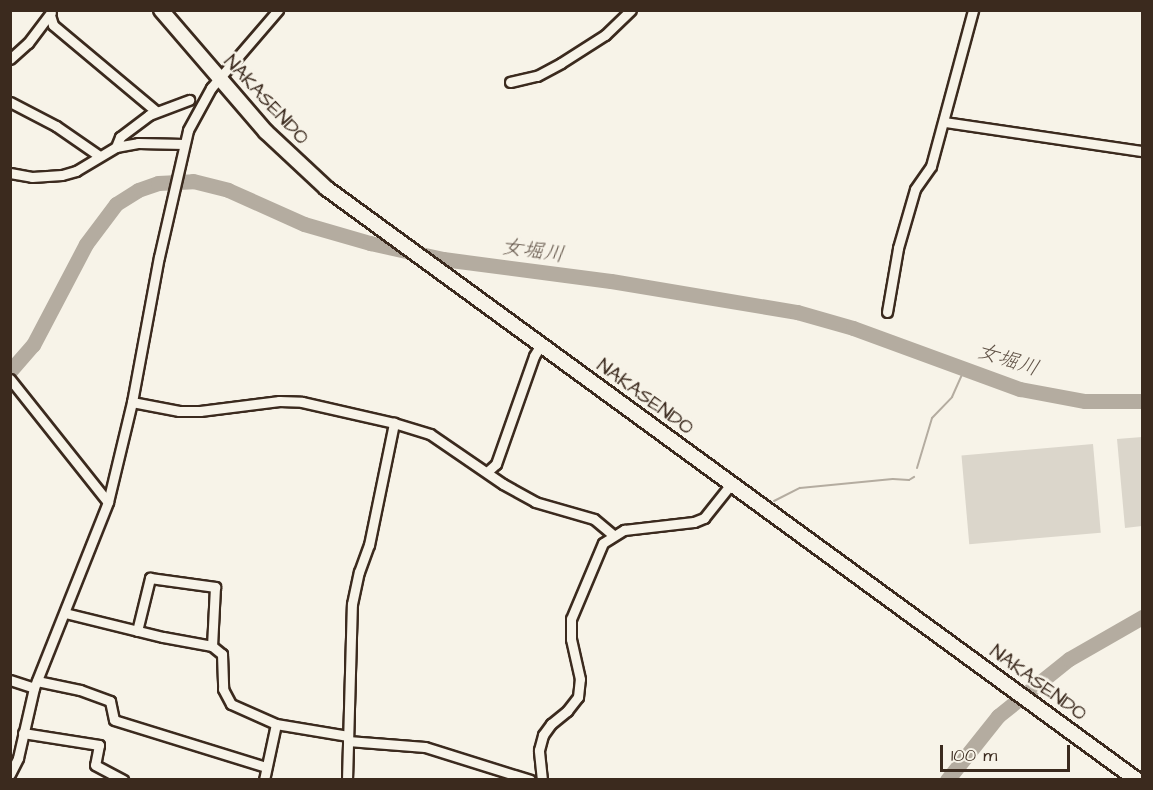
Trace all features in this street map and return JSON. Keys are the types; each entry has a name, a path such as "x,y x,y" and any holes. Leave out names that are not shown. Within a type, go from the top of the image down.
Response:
{"highway":[{"name":"NAKASENDO","path":"161,10 266,132 326,188 1137,780"}],"street":[{"path":"10,774 18,758 36,685 108,502 132,402 159,257 173,206 184,144 199,107 278,10"},
{"path":"510,82 537,76 561,63 605,35 631,10"},
{"path":"887,312 898,248 915,189 931,166 945,122 973,10"},
{"path":"10,59 28,43 51,13"},
{"path":"51,13 52,25 156,111"},
{"path":"116,147 120,137 156,111 189,100"},
{"path":"10,102 56,126 98,155"},
{"path":"945,122 1143,151"},
{"path":"10,173 32,177 62,175 76,171 98,155 116,147 138,142 184,144"},
{"path":"487,472 496,464 534,356 541,345"},
{"path":"10,379 19,387 108,502"},
{"path":"132,402 179,411 200,411 279,401 302,402 394,423 430,434 535,502 594,519 612,534"},
{"path":"347,780 352,604 359,572 369,545 394,423"},
{"path":"542,780 539,750 543,735 551,724 574,705 580,688 571,639 573,610 603,543 612,534 624,530 694,522 704,518 731,484"},
{"path":"137,631 150,578 215,587 212,645"},
{"path":"65,613 137,631 212,645 222,654 224,689 231,704 276,724 348,739 425,747 530,780"},
{"path":"10,680 80,690 110,701 114,720 266,767"},
{"path":"264,780 276,724"},
{"path":"23,733 99,745 95,765 123,780"}],"shaded area":[{"path":"1142,437 1142,526 1125,528 1117,439"},
{"path":"1093,444 1101,533 969,544 962,456"}],"waterway":[{"name":"女堀川","path":"10,371 33,345 86,244 116,204 138,190 158,183 193,181 228,190 304,224 370,243 443,259 611,281 797,312 853,328 1020,389 1085,401 1142,401"},
{"path":"917,468 932,418 952,397 964,370"},
{"path":"774,501 800,488 893,479 909,480 914,477"},
{"path":"947,780 998,716 1069,659 1142,617"}]}
